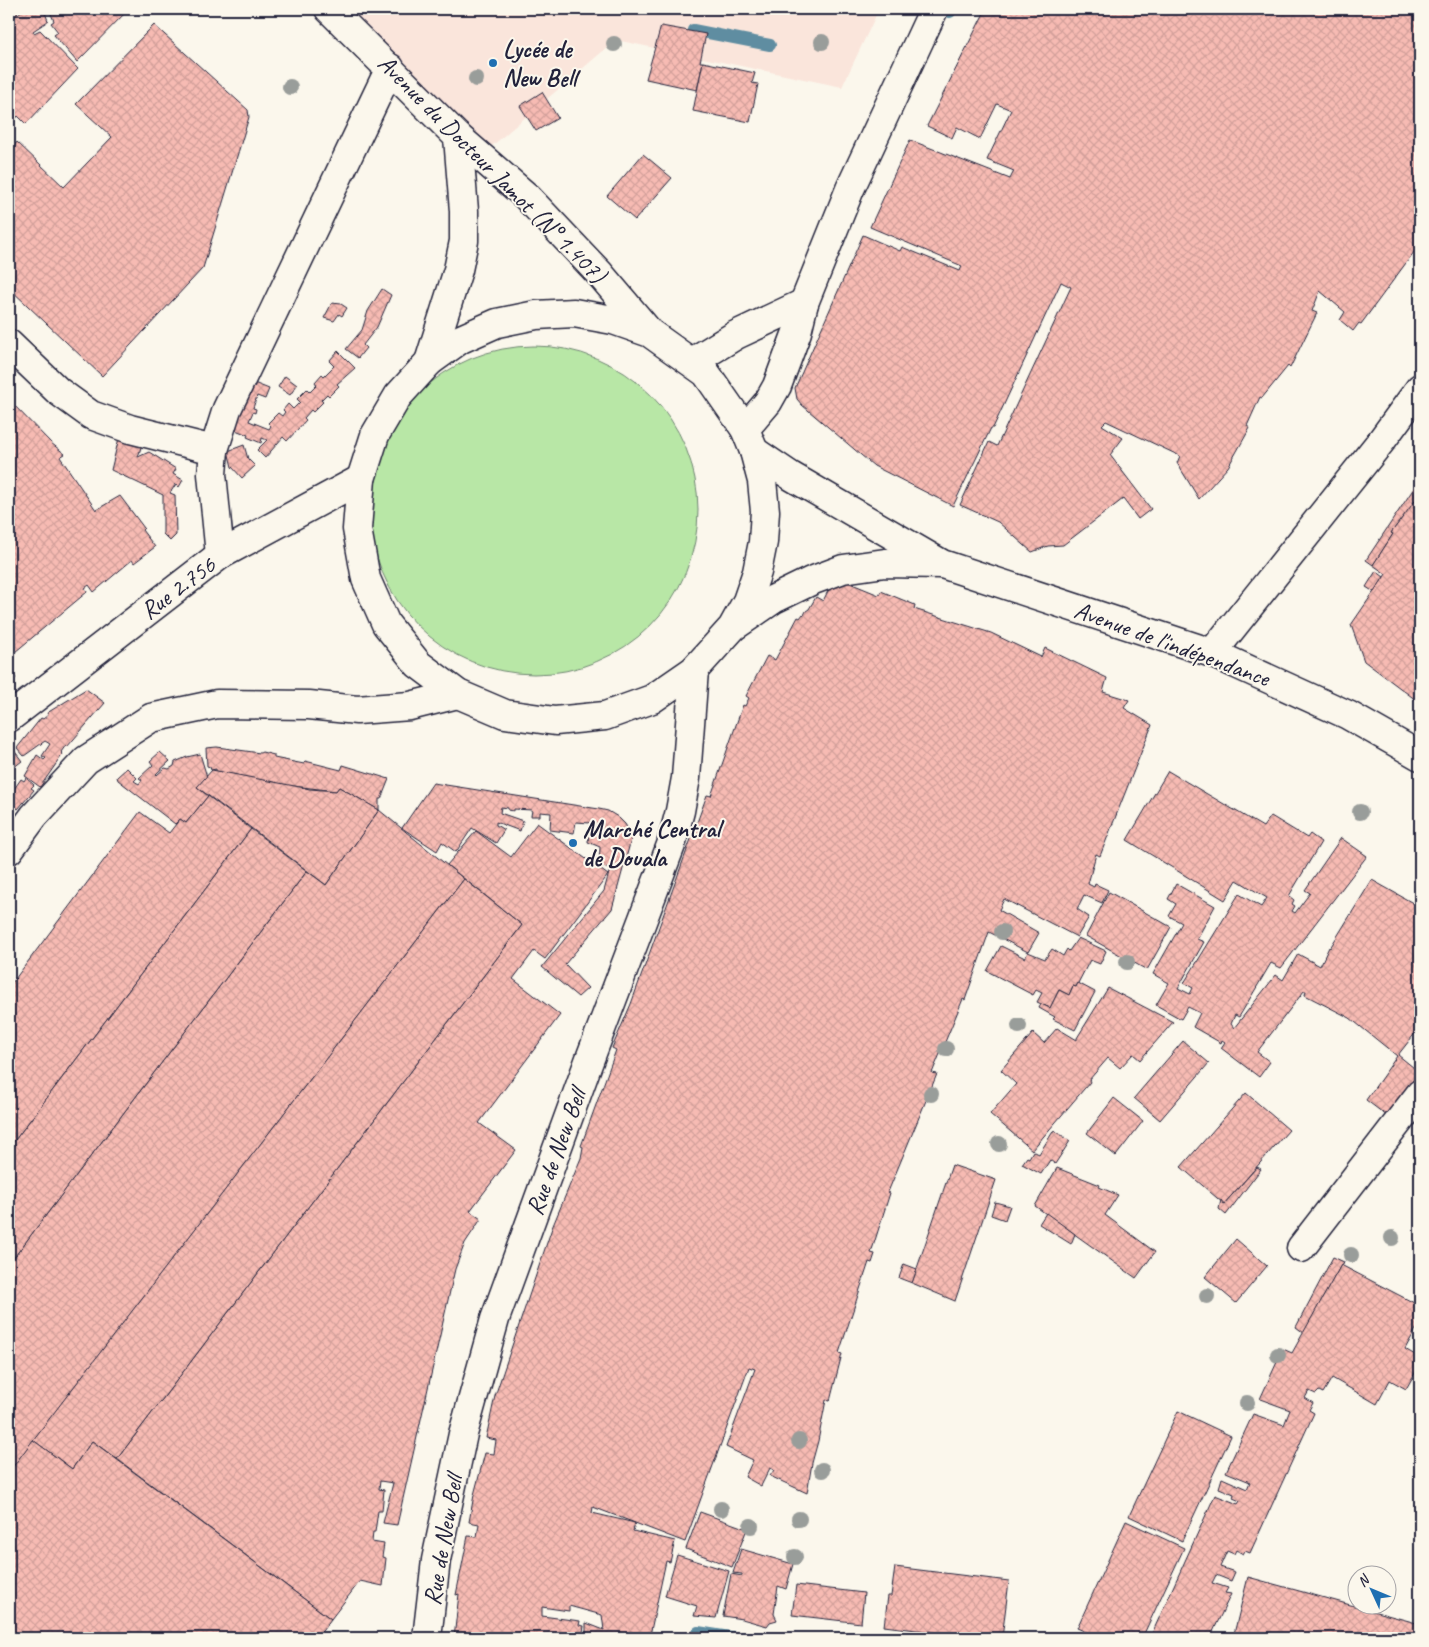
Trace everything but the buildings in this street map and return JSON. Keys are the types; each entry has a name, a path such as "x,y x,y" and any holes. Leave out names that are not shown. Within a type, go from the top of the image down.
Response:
{"main road":[{"name":"Avenue du Docteur Jamot (N° 1.407)","path":"330,9 458,137 526,196 558,228 650,333"},
{"path":"732,628 755,579 763,542 765,511 762,481 750,440 777,386 797,332 804,303 850,189 934,9"},
{"path":"220,555 212,474 214,450 227,409 390,68"},
{"path":"429,362 458,270 464,241 464,211 458,137"},
{"path":"692,362 736,336 804,303"},
{"path":"574,314 613,320 650,333 706,373 750,440 791,476 942,564 885,563 844,569 811,581 774,599 732,628 694,670 652,698 605,716 555,721 505,714 458,694 418,664 386,624 366,579 357,529 361,478 375,435 398,396 429,362 461,340 497,323 536,315 574,314"},
{"path":"9,344 58,391 91,415 130,429 214,450"},
{"path":"1212,653 1382,440 1420,388"},
{"name":"Rue 2.756","path":"9,718 220,555 361,478"},
{"name":"Avenue de l'indépendance","path":"942,564 1212,653 1348,715 1420,756"},
{"name":"Rue de New Bell","path":"427,1638 436,1560 452,1482 494,1319 678,820 686,778 694,670"},
{"path":"9,850 34,816 86,760 151,718 217,704 309,705 357,710 410,706 458,694"},
{"path":"1301,1248 1420,1094"}],"shaded area":[{"name":"Lycée de New Bell","path":"342,9 879,9 842,87 616,40 486,151"}],"green space":[{"path":"518,346 550,346 582,353 611,365 638,383 661,406 671,419 686,447 695,478 698,510 695,542 686,573 671,601 638,637 611,655 582,667 550,674 518,674 486,667 457,655 430,637 407,614 389,587 377,558 370,526 370,494 377,462 389,433 407,406 430,383 457,365 486,353"}],"waterway":[{"path":"693,30 770,45"},
{"path":"698,1632 736,1638"}],"place":[{"name":"Lycée de New Bell","path":"493,63"},
{"name":"Marché Central de Douala","path":"573,843"}]}
